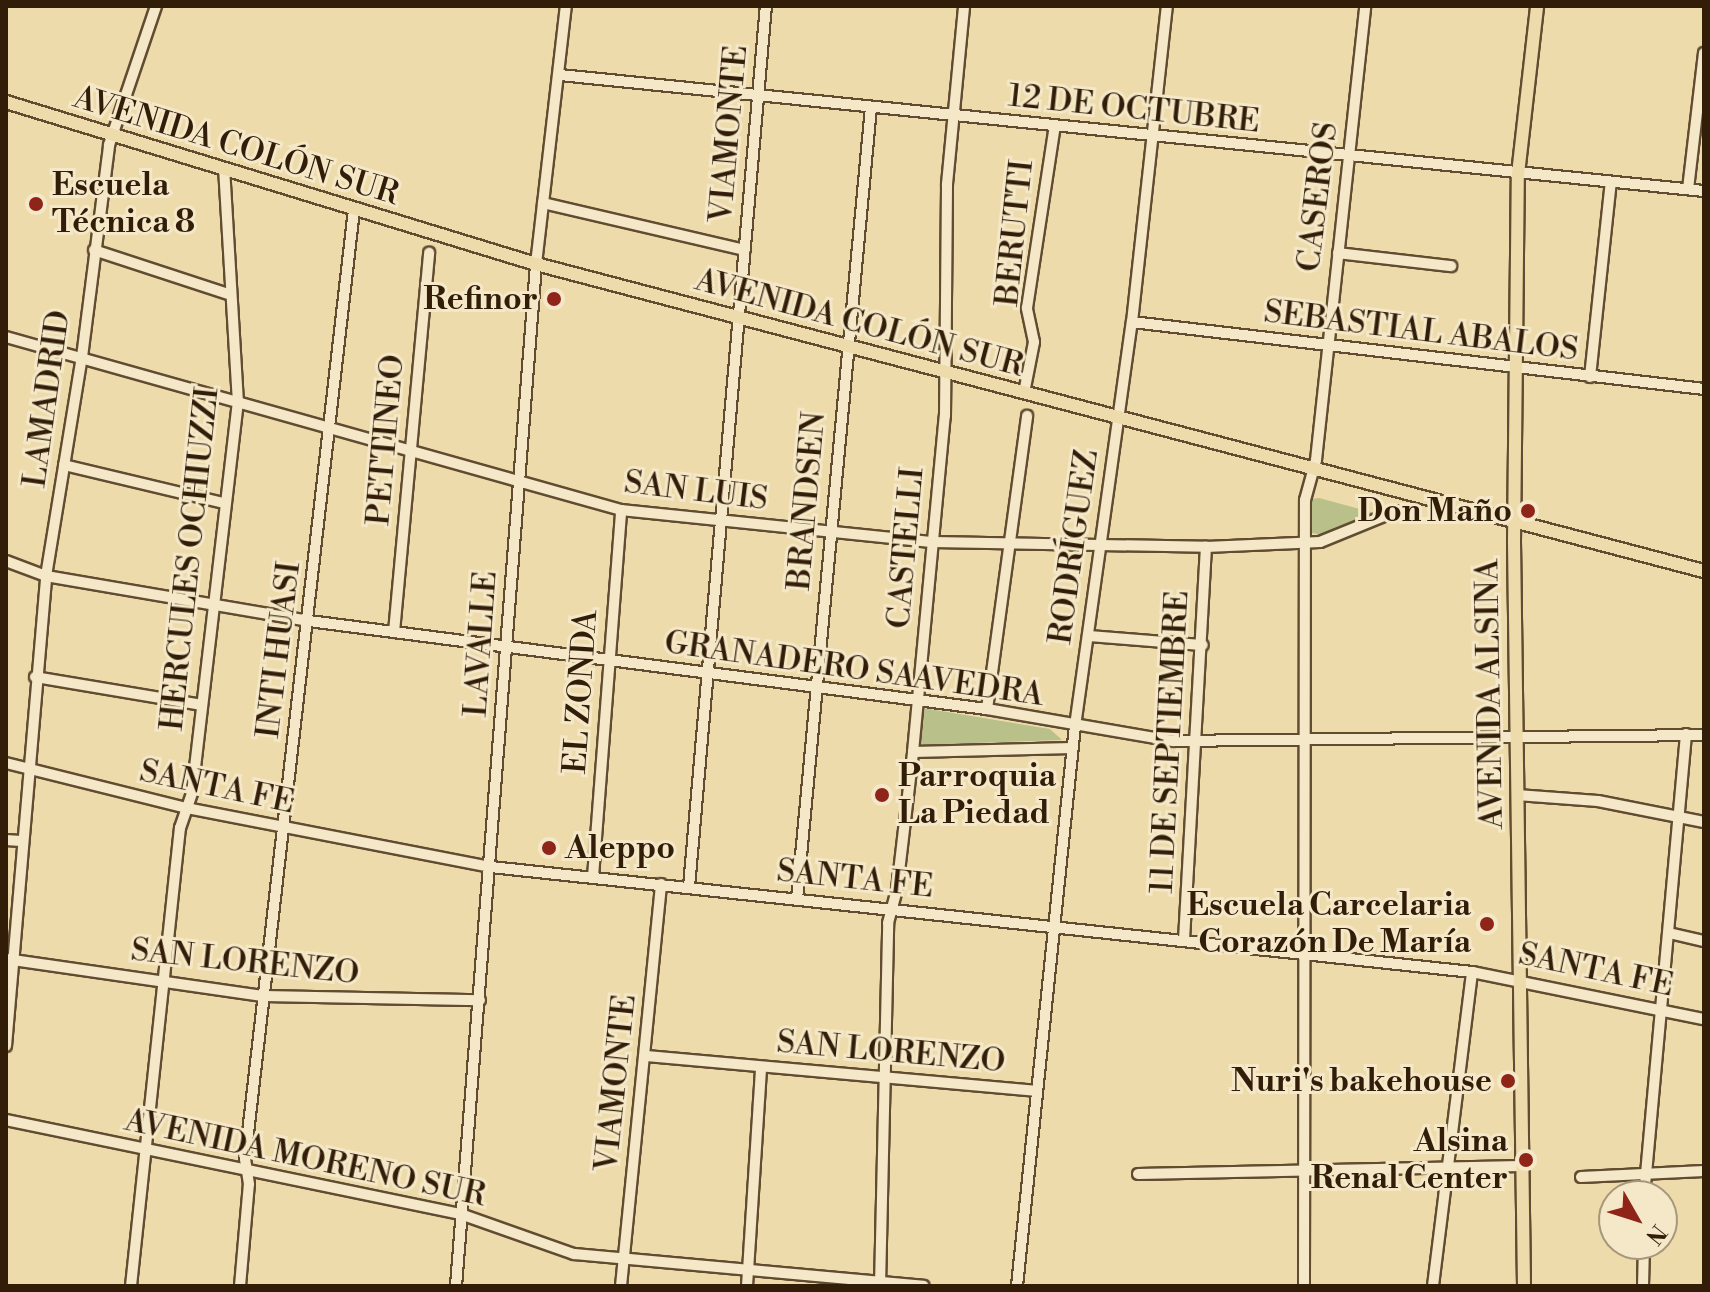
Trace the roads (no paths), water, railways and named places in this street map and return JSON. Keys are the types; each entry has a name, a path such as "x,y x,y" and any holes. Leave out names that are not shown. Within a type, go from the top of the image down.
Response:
{"main road":[{"name":"AVENIDA ALSINA","path":"1524,1286 1514,522 1518,174 1537,6"},
{"name":"AVENIDA COLÓN SUR","path":"6,102 536,264 1119,420 1704,571"}],"street":[{"name":"LAMADRID","path":"6,1046 10,960 46,576 82,357 107,155 156,6"},
{"name":"LAVALLE","path":"456,1286 536,264 566,6"},
{"name":"VIAMONTE","path":"689,887 724,521 766,6"},
{"name":"CASTELLI","path":"880,1284 891,910 913,752 933,542 946,372 944,249 964,6"},
{"name":"RODRÍGUEZ","path":"1017,1286 1072,748 1098,546 1132,322 1167,6"},
{"name":"CASEROS","path":"1304,1286 1301,1174 1303,544 1306,487 1313,469 1365,6"},
{"path":"1688,189 1704,53"},
{"name":"12 DE OCTUBRE","path":"560,75 1704,191"},
{"name":"BRANDSEN","path":"797,899 832,532 844,346 871,108"},
{"name":"BERUTTI","path":"1024,393 1034,342 1027,308 1055,126"},
{"name":"HERCULES OCHIUZZI","path":"131,1286 149,1149 180,828 187,808 202,705 238,403 228,294 224,169"},
{"path":"1590,377 1611,182"},
{"path":"543,203 745,250"},
{"name":"INTI HUASI","path":"240,1286 247,1169 264,996 354,210"},
{"path":"94,250 228,294"},
{"name":"PETTINEO","path":"394,632 429,253"},
{"path":"1338,253 1451,266"},
{"name":"SEBASTIAL ABALOS","path":"1132,322 1326,348 1704,389"},
{"name":"SAN LUIS","path":"6,337 621,510 933,542 1206,547 1303,544 1330,540 1396,511"},
{"path":"987,709 1027,416"},
{"path":"64,465 224,503"},
{"name":"EL ZONDA","path":"593,877 621,510"},
{"name":"11 DE SEPTIEMBRE","path":"1184,940 1199,743 1206,547"},
{"name":"GRANADERO SAAVEDRA","path":"6,561 46,576 309,621 609,663 987,709 1075,726 1199,743 1516,735 1704,735"},
{"path":"1088,636 1203,645"},
{"path":"35,677 202,705"},
{"path":"1645,1180 1686,734"},
{"name":"GRANADERO SAAVEDRA","path":"913,752 1072,748"},
{"name":"SANTA FE","path":"6,763 27,771 284,829 491,867 1472,972 1518,978 1704,1019"},
{"path":"1517,795 1598,801 1704,822"},
{"path":"6,840 21,841"},
{"name":"VIAMONTE","path":"621,1286 661,884"},
{"path":"1669,933 1704,941"},
{"name":"SAN LORENZO","path":"10,960 264,996 480,1000"},
{"path":"1433,1286 1450,1170 1472,972"},
{"name":"SAN LORENZO","path":"646,1056 1035,1091"},
{"path":"747,1286 761,1067"},
{"name":"AVENIDA MORENO SUR","path":"6,1120 463,1215 562,1251 924,1286"},
{"path":"1138,1174 1301,1174 1521,1166"},
{"path":"1581,1177 1704,1171"},
{"path":"1643,1286 1644,1260"}],"place":[{"name":"Escuela Técnica 8","path":"36,204"},
{"name":"Refinor","path":"554,299"},
{"name":"Don Maño","path":"1528,511"},
{"name":"Parroquia La Piedad","path":"882,795"},
{"name":"Aleppo","path":"549,848"},
{"name":"Escuela Carcelaria Corazón De María","path":"1487,924"},
{"name":"Nuri's bakehouse","path":"1508,1081"},
{"name":"Alsina Renal Center","path":"1526,1160"}]}
